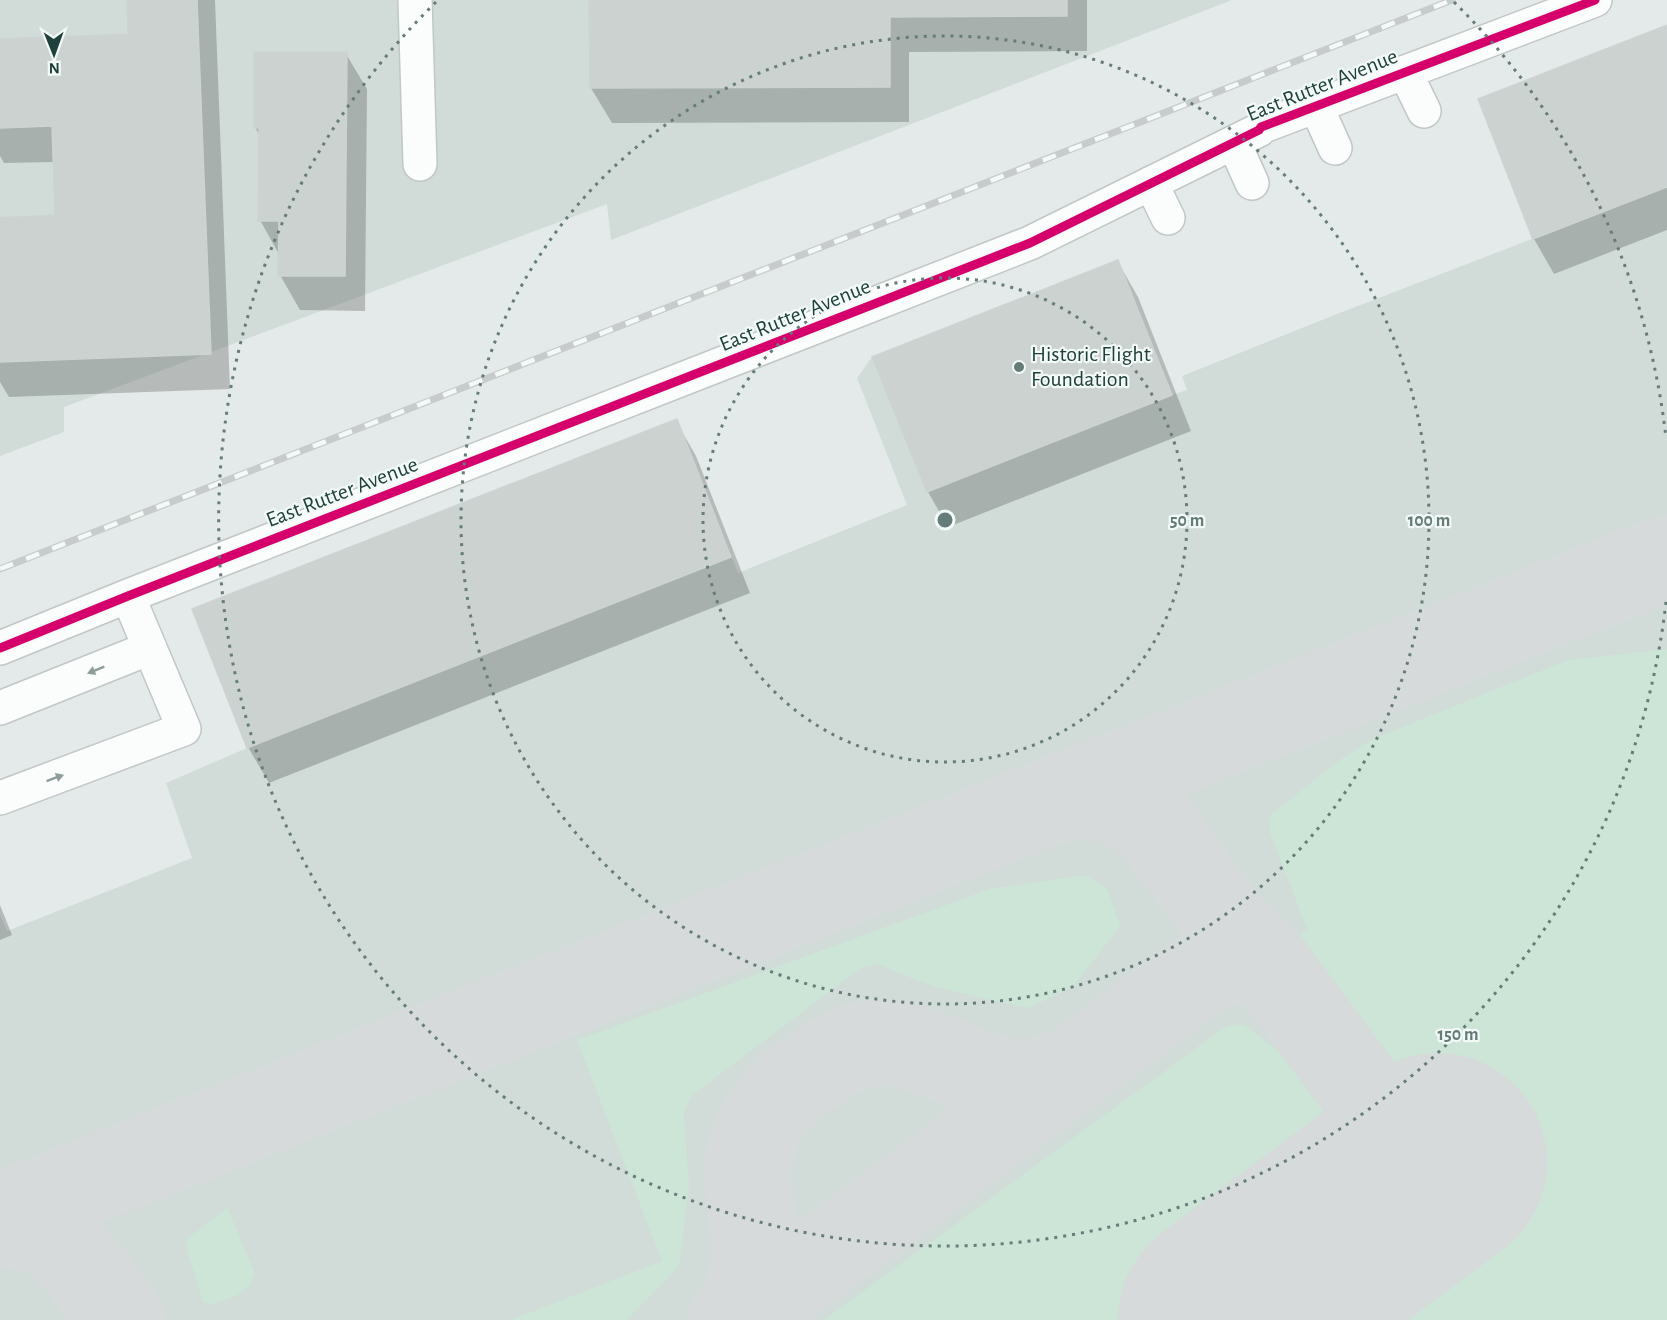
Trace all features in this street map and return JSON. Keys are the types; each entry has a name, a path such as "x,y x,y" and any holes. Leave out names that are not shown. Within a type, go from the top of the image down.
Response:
{"street":[{"path":"416,0 420,164"},
{"name":"East Rutter Avenue","path":"0,648 1030,243 1234,143 1261,127 1595,0"},
{"path":"1405,72 1424,111"},
{"path":"1316,106 1335,148"},
{"path":"1234,143 1252,183"},
{"path":"1151,183 1168,218"},
{"path":"0,798 184,729 128,596"},
{"path":"0,708 150,648"}],"shaded area":[{"path":"0,0 1232,0 611,240 607,204 64,407 64,432 0,456"},
{"path":"1667,25 1667,1320 0,1320 0,915 7,931 192,858 166,783 247,748 192,609 677,419 738,573 907,505 857,378 872,357 1118,260 1172,395 1187,390 1182,376 1532,239 1478,99"}],"green space":[{"path":"1667,649 1667,1320 1322,1320 1543,1155 1477,1067 1421,1110 1300,935 1307,929 1270,832 1272,814 1337,762 1371,740 1568,660"},
{"path":"1086,875 1107,889 1120,926 1073,987 1027,1008 935,987 877,964 861,968 691,1096 684,1113 689,1186 679,1266 627,1320 511,1320 662,1261 577,1040 990,889"},
{"path":"1237,1024 1246,1026 1287,1058 1304,1077 1320,1103 1343,1168 1139,1320 824,1320 1224,1028"},
{"path":"227,1208 255,1273 249,1286 234,1297 213,1304 203,1302 185,1241"}],"building":[{"path":"127,0 197,0 211,354 0,362 0,218 55,215 52,126 0,128 0,39 128,34"},
{"path":"589,0 1067,0 1067,16 890,17 890,87 590,88"},
{"path":"1667,25 1667,187 1533,239 1478,99"},
{"path":"254,52 347,52 345,276 278,276 279,221 258,221 259,128 254,128"},
{"name":"Historic Flight Foundation","path":"1118,260 1172,395 927,492 872,357"},
{"path":"677,419 731,557 247,748 192,609"}],"taxiway":[{"path":"0,1216 1667,558"},
{"path":"1051,802 1075,797 1097,797 1118,802 1140,814 1156,828 1227,924 1259,954 1278,978 1392,1131 1407,1166 1406,1186"},
{"path":"737,1320 1204,972 1226,962 1238,961 1250,962 1263,967 1278,978"},
{"path":"731,1320 748,1289 754,1261 754,1232 748,1175 752,1144 768,1111 797,1081 844,1052 862,1045 881,1042 915,1048 978,1073 1011,1082 1045,1079 1077,1066"},
{"path":"0,1224 30,1228 57,1241 83,1268 122,1320"}],"runway":[{"path":"1227,1320 1438,1162"}],"railway":[{"path":"0,569 1452,0"}],"cycle path":[{"path":"0,648 1030,243 1261,127 1595,0"}],"place":[{"name":"Historic Flight Foundation","path":"1019,367"}]}
